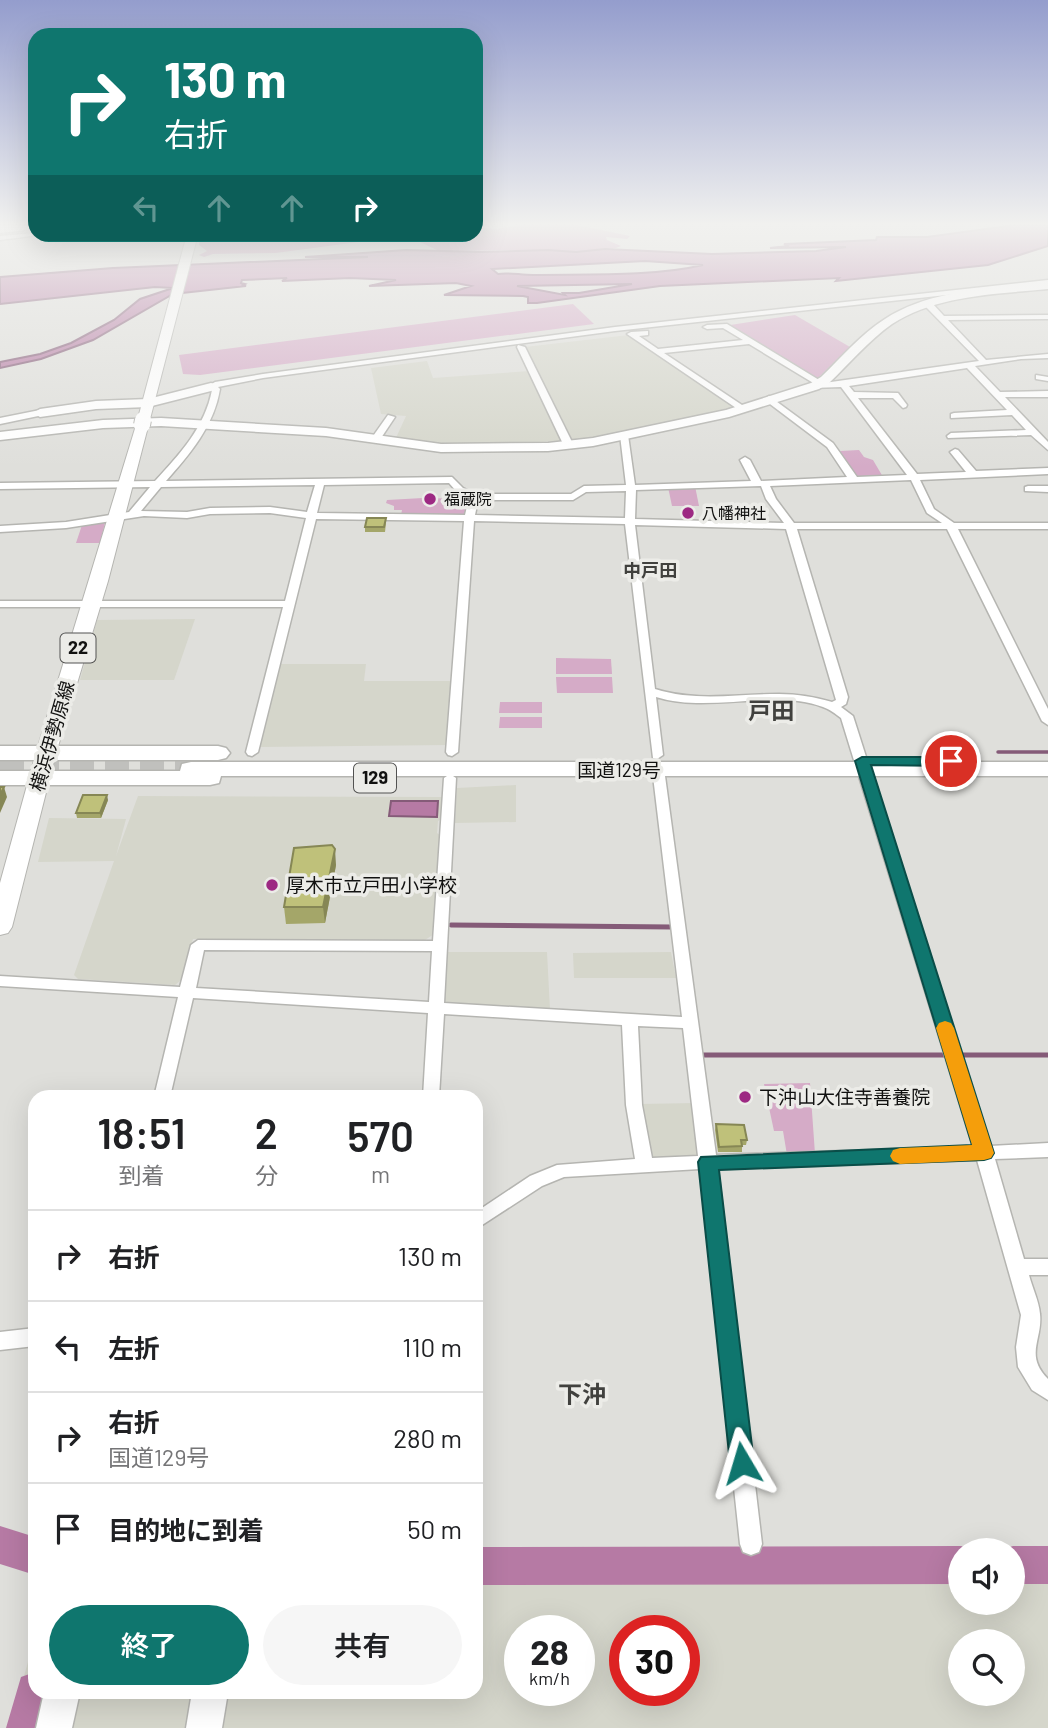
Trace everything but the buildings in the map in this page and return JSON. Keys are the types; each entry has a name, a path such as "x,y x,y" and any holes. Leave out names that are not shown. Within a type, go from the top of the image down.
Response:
{"highway":[{"name":"129","path":"0,753 452,752 658,765"},
{"name":"国道129号","path":"192,765 864,765 1048,762"},
{"name":"129","path":"0,778 450,778 658,765 749,765"},
{"name":"国道129号","path":"864,765 1048,769"}],"main road":[{"name":"22","path":"149,401 174,306"},
{"name":"横浜伊勢原線","path":"0,927 3,903 91,604 125,516 126,485 149,401"}],"street":[{"path":"0,420 87,406 149,401 263,376 590,332 871,306"},
{"path":"817,384 887,322 919,306"},
{"path":"934,306 942,318 985,363"},
{"path":"942,318 1048,317"},
{"path":"742,409 631,334 724,326 817,384"},
{"path":"657,351 750,342"},
{"path":"521,347 569,446"},
{"path":"0,436 112,423 161,422 326,432 478,450 569,446 742,409 817,384 843,384 1021,357 1048,356"},
{"path":"969,365 1048,447"},
{"path":"843,384 914,477 930,511 951,526 1048,720"},
{"path":"125,516 157,484 204,425 215,405 216,389 213,386"},
{"path":"852,395 898,394 903,405"},
{"path":"998,395 1048,394"},
{"path":"769,399 830,445 854,480"},
{"path":"954,416 1014,412"},
{"path":"376,439 390,420"},
{"path":"957,436 1033,432"},
{"path":"624,435 631,487 630,522 685,1023 693,1055 708,1162 751,1544"},
{"path":"954,454 973,474"},
{"path":"745,460 791,526 842,697 842,701 834,706"},
{"path":"0,486 452,480 460,490 474,497 573,498 584,489 1048,471"},
{"path":"252,752 320,482"},
{"path":"1028,489 1048,489"},
{"path":"452,752 469,520 474,497"},
{"path":"0,529 64,525 125,516 270,510 311,516 469,520 791,526 1048,526"},
{"path":"0,604 289,604"},
{"path":"650,691 671,699 807,699 834,706 849,721 954,1055 1031,1315 1026,1358 1035,1382 1048,1391"},
{"path":"431,1090 450,778"},
{"path":"164,1090 198,945 440,946"},
{"path":"0,981 685,1023"},
{"path":"629,1021 634,1105 645,1166"},
{"path":"483,1218 553,1173 563,1170 1048,1150"},
{"path":"1017,1267 1048,1267"},
{"path":"0,1342 28,1338"},
{"path":"54,1728 60,1699"},
{"path":"204,1728 209,1699"}],"shaded area":[{"path":"132,306 153,306 93,340 41,359 0,368 0,362 40,354 71,343 114,320"},
{"path":"560,306 575,306 594,324 200,375 183,374 179,355"},
{"path":"795,315 850,347 818,378 724,326"},
{"path":"629,335 735,407 582,441 569,439 525,347"},
{"path":"427,361 433,378 530,371 563,441 442,446 395,440 406,416 381,414 371,368"},
{"path":"859,450 864,457 873,460 883,477 856,478 840,451"},
{"path":"695,486 699,506 672,506 668,487"},
{"path":"471,499 467,517 401,515 402,510 394,510 394,506 386,503 387,500"},
{"path":"105,523 100,543 76,543 82,525"},
{"path":"195,619 174,680 80,680 97,620"},
{"path":"556,658 611,659 612,674 556,674"},
{"path":"277,664 366,664 364,681 453,681 448,745 260,747 256,745"},
{"path":"556,677 612,677 613,693 557,693"},
{"path":"500,702 542,702 542,713 499,713"},
{"path":"500,717 542,717 542,728 499,728"},
{"path":"516,785 516,822 455,823 457,788"},
{"name":"厚木市立戸田小学校","path":"138,796 443,797 443,818 438,821 437,833 441,836 434,934 425,940 193,939 180,981 175,985 78,979 74,975 114,861 38,862 49,818 126,819 116,856"},
{"path":"391,801 438,801 437,817 389,816"},
{"path":"447,952 547,952 550,1010 443,1004"},
{"path":"671,952 676,978 574,978 573,953"},
{"path":"810,1083 815,1154 787,1155 783,1131 774,1131 764,1084"},
{"path":"696,1103 705,1158 648,1160 639,1104"},
{"path":"948,1550 948,1615 1025,1615 1025,1550 1048,1550 1048,1728 216,1728 220,1699 483,1699 483,1551"},
{"path":"28,1662 28,1699 50,1699 43,1728 10,1728"},
{"path":"65,1699 197,1699 193,1728 59,1728"}],"waterway":[{"path":"998,752 1048,752"},
{"path":"451,925 672,927"},
{"path":"699,1055 950,1055"},
{"path":"958,1055 1048,1055"},
{"path":"0,1545 28,1554"},
{"path":"483,1566 948,1565"},
{"path":"1025,1565 1048,1565"},
{"path":"27,1728 34,1699"}],"tunnel":[{"path":"0,761 193,761"}],"slow traffic":[{"path":"900,1156 984,1153 945,1028"}],"place":[{"name":"福蔵院","path":"430,499"},
{"name":"八幡神社","path":"688,513"},
{"name":"厚木市立戸田小学校","path":"272,885"},
{"name":"下沖山大住寺善養院","path":"745,1097"}],"district":[{"name":"中戸田","path":"650,571"},
{"name":"戸田","path":"771,711"},
{"name":"下沖","path":"582,1395"}],"route":[{"path":"742,1463 706,1166 708,1162 984,1153 862,761 951,761"}]}
